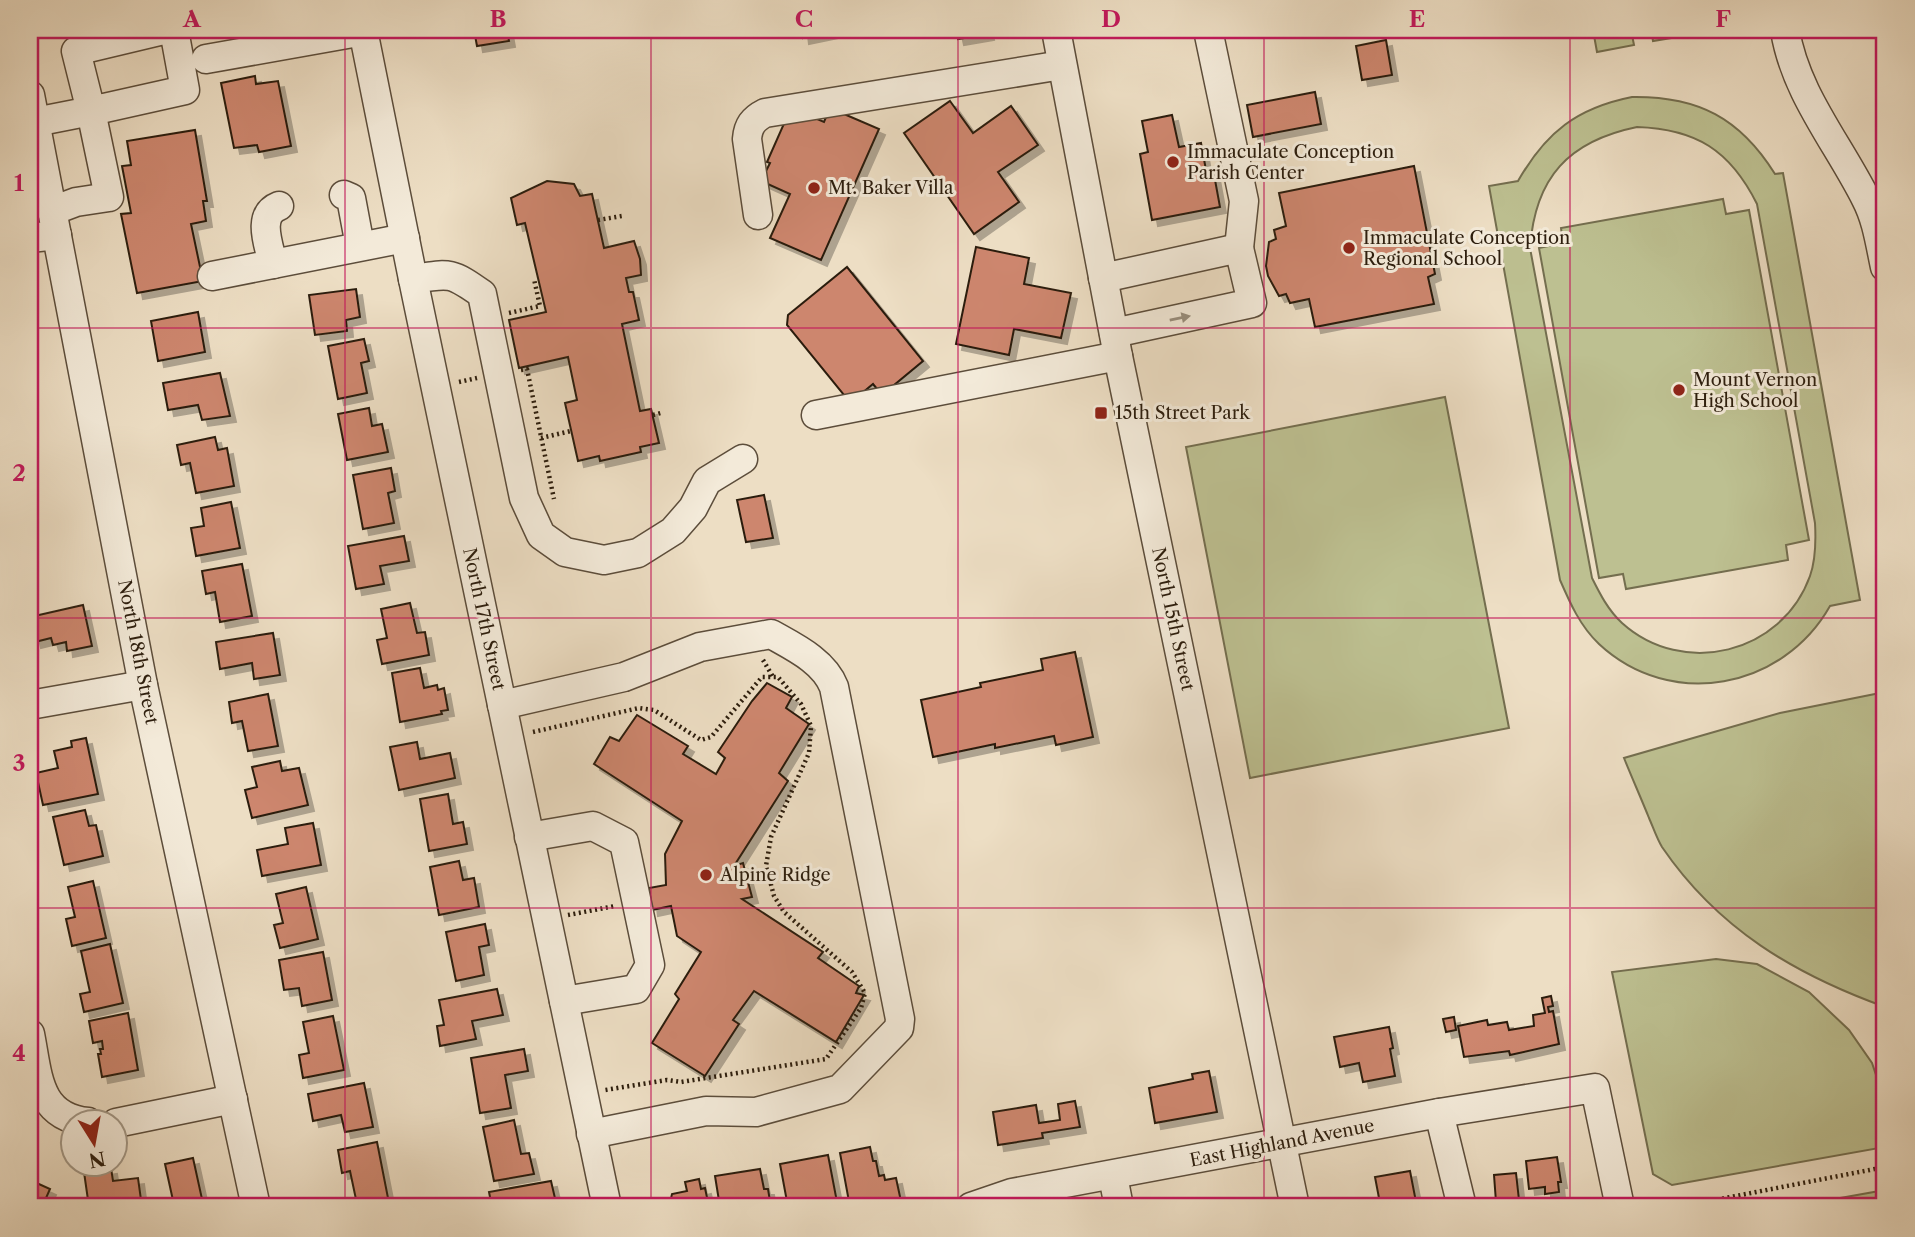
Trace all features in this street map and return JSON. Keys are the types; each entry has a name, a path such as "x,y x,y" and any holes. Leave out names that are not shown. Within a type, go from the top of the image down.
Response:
{"street":[{"path":"46,228 76,202 109,197 76,51 164,30"},
{"path":"31,113 91,111 185,90 174,30"},
{"path":"206,59 364,30"},
{"name":"North 17th Street","path":"364,30 413,279 607,1207"},
{"name":"North 15th Street","path":"1056,30 1116,344 1296,1207"},
{"path":"816,415 1116,344 1252,303 1240,248 1244,201 1208,30"},
{"path":"1785,30 1789,53 1805,92 1873,214 1885,267"},
{"path":"758,215 747,139 752,122 765,113 1062,65"},
{"name":"North 18th Street","path":"31,113 46,228 256,1207"},
{"path":"344,195 351,198 360,246"},
{"path":"273,264 265,228 266,218 272,209 279,206"},
{"path":"212,276 405,238"},
{"path":"1103,278 1240,248"},
{"path":"413,279 457,275 482,294 524,498 541,535 565,552 604,560 638,553 673,531 693,509 707,481 744,459"},
{"path":"502,705 624,677 701,647 771,634 807,655 830,676 834,687 898,1009 899,1028 840,1089 756,1112 706,1111 592,1134"},
{"path":"30,705 143,685"},
{"path":"529,837 593,826 624,842 637,902 650,965 636,989 564,1001"},
{"path":"30,1034 43,1096 60,1113"},
{"name":"East Highland Avenue","path":"971,1207 1013,1193 1439,1114 1595,1088 1620,1207"},
{"path":"130,1120 233,1100"},
{"path":"1439,1114 1462,1207"},
{"path":"1113,1176 1119,1207"}],"path":[{"path":"598,220 622,216"},
{"path":"501,314 540,306 534,279"},
{"path":"513,371 527,369 556,510"},
{"path":"653,415 660,413"},
{"path":"541,438 571,431"},
{"path":"529,733 639,708 653,710 701,740 711,737 762,677 778,677 801,704 811,726 809,753 771,837 766,866 774,896 784,912 852,972 866,993 861,1008 826,1059 681,1082 667,1080 600,1090"},
{"path":"547,918 637,902"},
{"path":"1679,1207 1885,1167"}],"green space":[{"path":"1593,30 1631,30 1634,45 1597,52"},
{"path":"1651,30 1689,30 1690,35 1653,41"},
{"path":"1632,97 1656,98 1697,106 1732,125 1762,155 1775,174 1783,173 1860,600 1830,606 1810,634 1784,656 1755,672 1724,681 1691,683 1659,678 1628,665 1599,644 1586,630 1560,580 1489,186 1518,181 1540,149 1565,125 1579,115","holes":["1637,127 1694,138 1723,156 1747,185 1757,204 1815,523 1812,570 1796,603 1777,624 1754,640 1728,649 1701,653 1673,650 1646,640 1617,618 1592,578 1530,248 1539,201 1560,166 1592,142 1613,133"]},
{"path":"1723,199 1726,214 1749,210 1809,540 1786,545 1788,560 1626,589 1623,574 1599,578 1539,248 1563,243 1561,228"},
{"path":"1445,397 1509,728 1250,778 1186,447"},
{"path":"1885,692 1885,1007 1820,980 1789,963 1733,925 1708,902 1662,847 1624,758 1780,713"},
{"path":"1716,959 1757,964 1809,992 1849,1030 1872,1063 1885,1102 1885,1147 1672,1185 1653,1174 1612,972"},
{"path":"1885,1190 1885,1207 1790,1207"}],"building":[{"path":"474,30 507,30 509,41 477,46"},
{"path":"802,30 842,30 803,38"},
{"path":"956,30 987,30 988,34 958,39"},
{"path":"1386,40 1392,75 1362,80 1356,46"},
{"path":"255,76 256,84 278,81 291,146 259,152 257,145 234,148 221,83"},
{"path":"1315,92 1321,124 1253,137 1247,105"},
{"name":"Mt. Baker Villa","path":"950,101 973,133 1011,106 1038,145 998,172 1019,202 974,234 904,133"},
{"name":"Mt. Baker Villa","path":"830,108 879,129 821,260 770,238 790,194 761,181 786,119 796,110 824,122"},
{"name":"Immaculate Conception Parish Center","path":"1172,115 1179,147 1201,143 1206,170 1213,169 1220,207 1152,220 1140,154 1148,152 1142,121"},
{"path":"195,130 207,201 203,201 206,221 191,224 203,281 137,293 121,214 131,213 122,166 131,165 127,141"},
{"name":"Immaculate Conception Regional School","path":"1414,166 1435,274 1428,277 1434,304 1315,327 1309,299 1290,303 1286,294 1279,296 1268,276 1266,266 1269,242 1276,239 1274,230 1286,226 1279,193"},
{"path":"547,181 574,184 580,196 592,194 604,248 634,241 640,259 641,275 626,278 629,292 633,292 639,320 622,324 640,411 651,409 659,443 640,447 641,452 600,461 599,456 578,461 565,403 577,400 568,357 519,368 509,320 546,312 525,223 517,225 511,198"},
{"path":"976,247 1029,258 1024,284 1071,293 1061,338 1014,329 1009,355 956,344"},
{"path":"847,267 923,361 882,395 873,384 855,399 848,400 787,325 788,315"},
{"path":"356,289 360,317 346,320 347,331 315,335 309,295"},
{"path":"198,312 205,352 158,361 151,321"},
{"path":"364,339 369,361 361,363 367,393 338,399 328,346"},
{"path":"220,373 230,416 202,420 198,405 168,410 163,383"},
{"path":"369,408 372,426 382,424 388,452 347,460 338,414"},
{"path":"215,437 218,450 227,448 234,486 196,493 190,463 181,465 177,445"},
{"path":"391,468 395,491 388,493 394,523 363,529 353,475"},
{"path":"764,495 773,538 746,542 737,500"},
{"path":"231,502 240,548 196,556 191,528 204,526 201,508"},
{"path":"404,536 409,561 380,566 384,584 356,589 348,546"},
{"path":"242,564 252,616 220,622 215,592 206,594 202,571"},
{"path":"410,603 417,633 425,632 429,655 382,664 377,640 387,638 381,609"},
{"path":"83,605 92,646 67,651 66,642 53,645 51,638 35,642 30,617"},
{"path":"273,633 280,675 254,679 252,663 220,669 216,642"},
{"path":"1075,652 1093,737 1056,745 1054,736 995,748 995,744 933,757 921,700 981,687 980,683 1043,670 1041,659"},
{"path":"420,668 424,688 437,685 438,690 444,688 448,710 441,711 442,714 400,722 392,673"},
{"name":"Alpine Ridge","path":"767,683 792,697 786,708 809,724 779,773 788,781 734,866 743,863 752,897 742,899 823,952 818,958 859,986 856,993 864,995 836,1042 754,991 733,1020 739,1024 705,1076 652,1043 679,999 675,994 701,952 677,936 671,906 652,910 649,888 666,885 665,854 682,821 594,764 610,737 619,741 637,715 688,746 683,754 716,774 725,758 718,752"},
{"path":"268,694 278,746 248,751 242,721 232,723 229,702"},
{"path":"86,738 98,794 43,805 36,773 58,768 54,751 72,747 71,741"},
{"path":"417,742 420,759 450,753 455,778 399,790 390,747"},
{"path":"280,761 282,771 299,768 308,805 252,818 245,790 257,787 252,767"},
{"path":"448,794 453,824 463,822 467,844 429,851 420,799"},
{"path":"85,810 89,826 96,825 103,856 64,865 53,817"},
{"path":"313,823 321,865 262,876 257,850 288,844 285,828"},
{"path":"459,861 463,880 474,878 479,907 439,915 430,867"},
{"path":"93,881 106,938 72,946 66,919 75,917 68,887"},
{"path":"306,887 318,939 280,948 274,925 283,923 276,894"},
{"path":"485,924 489,945 479,947 484,975 456,981 446,932"},
{"path":"110,944 123,1003 84,1012 80,994 90,992 81,951"},
{"path":"323,952 332,1000 302,1006 299,988 284,990 279,960"},
{"path":"497,989 503,1015 472,1021 476,1039 440,1046 437,1026 444,1025 439,1000"},
{"path":"1551,996 1553,1006 1548,1007 1549,1012 1553,1011 1559,1044 1510,1055 1509,1051 1464,1057 1458,1026 1487,1020 1488,1025 1507,1022 1509,1030 1534,1026 1533,1015 1545,1013 1542,998"},
{"path":"128,1013 138,1070 102,1077 98,1054 101,1054 100,1049 103,1049 102,1041 93,1043 89,1021"},
{"path":"333,1016 344,1070 303,1078 299,1055 309,1053 303,1022"},
{"path":"1454,1017 1456,1030 1446,1032 1443,1019"},
{"path":"1389,1027 1395,1076 1363,1082 1359,1063 1340,1067 1334,1037"},
{"path":"524,1049 528,1071 505,1075 511,1108 480,1113 471,1058"},
{"path":"1209,1071 1217,1112 1155,1123 1149,1088 1193,1079 1192,1074"},
{"path":"364,1083 373,1127 345,1132 341,1115 313,1121 308,1094"},
{"path":"1075,1101 1080,1127 1042,1133 1043,1138 998,1145 993,1112 1036,1105 1039,1123 1060,1120 1058,1104"},
{"path":"514,1120 521,1154 529,1153 534,1174 494,1181 483,1127"},
{"path":"377,1142 388,1198 357,1204 350,1171 342,1173 338,1150"},
{"path":"870,1147 879,1176 884,1175 885,1180 896,1178 902,1206 850,1207 840,1153"},
{"path":"828,1155 837,1202 817,1207 788,1207 780,1164"},
{"path":"1557,1157 1561,1182 1558,1182 1559,1192 1545,1194 1545,1187 1529,1189 1526,1161"},
{"path":"193,1158 202,1199 174,1205 165,1164"},
{"path":"760,1169 764,1189 768,1189 771,1207 720,1207 715,1176"},
{"path":"1410,1171 1417,1207 1370,1207 1369,1200 1379,1198 1375,1177"},
{"path":"1516,1173 1519,1200 1496,1202 1494,1175"},
{"path":"85,1178 113,1178 113,1181 138,1178 142,1207 89,1207"},
{"path":"699,1179 701,1189 705,1188 709,1207 669,1207 672,1194 687,1191 685,1182"},
{"path":"30,1180 50,1189 46,1198 64,1207 30,1207"},
{"path":"551,1181 557,1207 492,1207 489,1192"}],"place":[{"name":"Immaculate Conception Parish Center","path":"1173,162"},
{"name":"Mt. Baker Villa","path":"814,188"},
{"name":"Immaculate Conception Regional School","path":"1349,248"},
{"name":"Mount Vernon High School","path":"1679,390"},
{"name":"15th Street Park","path":"1101,413"},
{"name":"Alpine Ridge","path":"706,875"}]}
